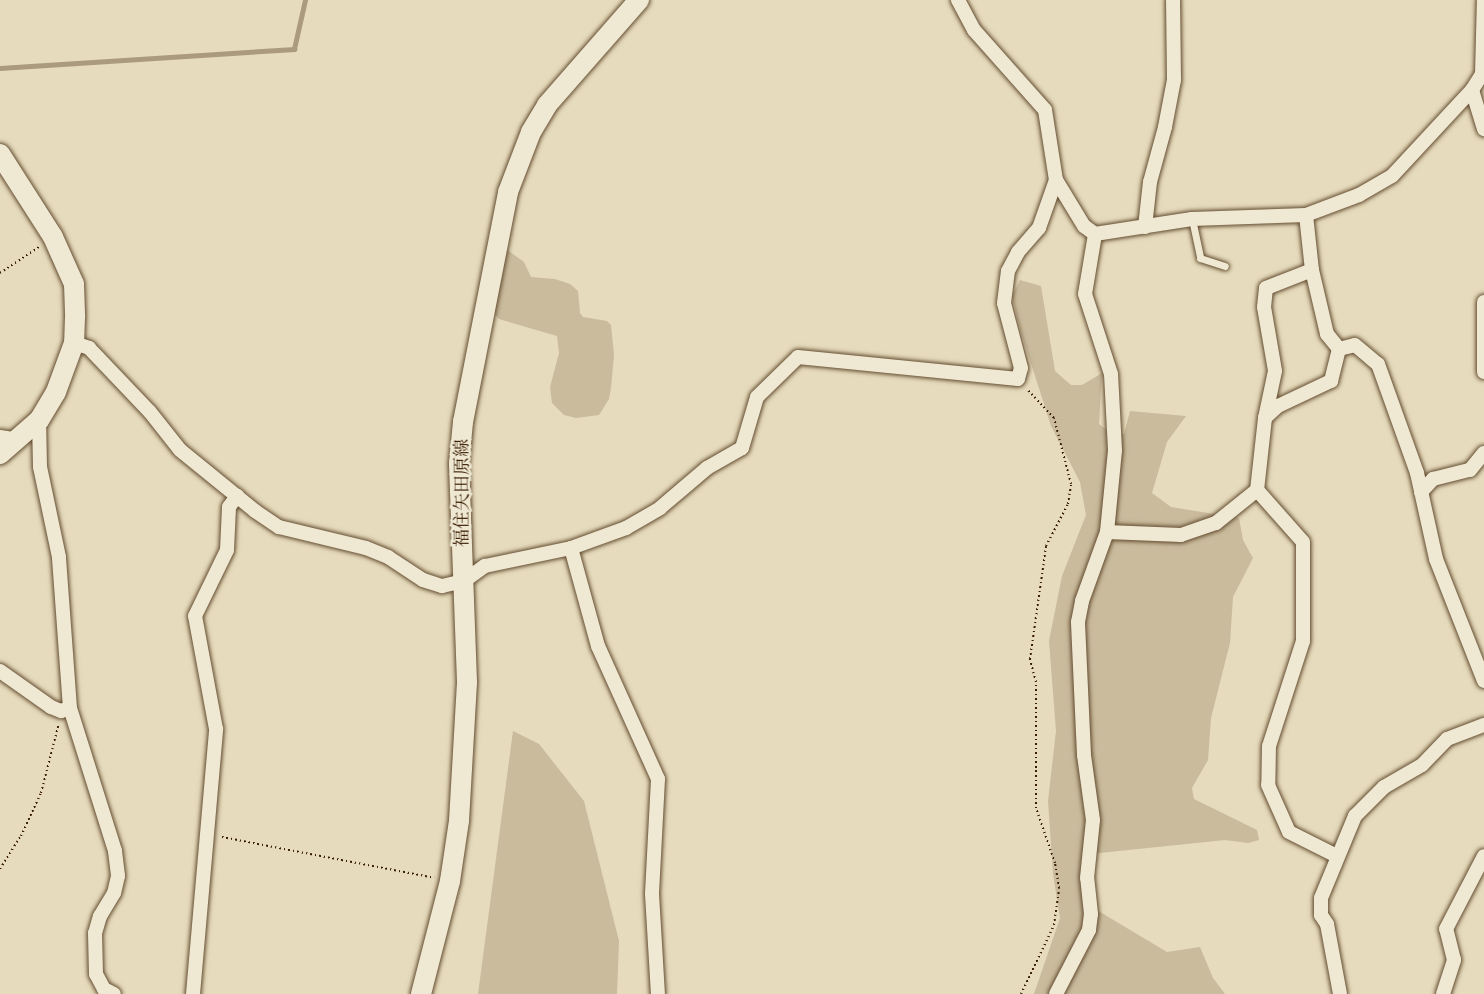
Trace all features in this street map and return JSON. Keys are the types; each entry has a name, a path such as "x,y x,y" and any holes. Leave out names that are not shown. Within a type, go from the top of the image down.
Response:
{"main road":[{"name":"福住矢田原線","path":"421,994 450,881 459,821 467,682 459,464 463,422 508,192 531,132 547,105 639,0"},
{"path":"0,154 53,237 74,284 74,343 56,393 39,420 9,439 0,454"}],"street":[{"path":"958,0 974,30 1045,110 1056,180 1084,226 1095,234 1192,219 1306,215 1359,195 1392,176 1472,90 1483,74 1484,0"},
{"path":"1145,227 1150,182 1165,127 1173,80 1173,0"},
{"path":"1472,90 1484,129"},
{"path":"74,343 89,348 150,412 180,450 279,527 366,548 388,556 423,580 442,586 464,581 485,566 571,549 626,528 660,508 707,468 742,448 757,397 798,357 1018,379 1021,368 1004,303 1008,271 1018,252 1039,228 1056,180"},
{"path":"1306,215 1312,270 1327,334 1339,349"},
{"path":"1056,994 1089,930 1092,914 1088,878 1093,820 1084,755 1078,622 1082,601 1107,532 1115,450 1112,374 1085,294 1095,234"},
{"path":"1107,532 1181,535 1216,523 1257,490 1265,418 1275,371 1264,307 1266,288 1312,270"},
{"path":"1484,302 1484,372"},
{"path":"1339,349 1355,345 1378,364 1421,492 1436,559 1484,681"},
{"path":"1265,418 1278,406 1331,381 1339,349"},
{"path":"39,420 40,468 58,557 66,710 115,851 118,876 114,893 100,916 95,933 96,974 105,989 114,994"},
{"path":"1421,492 1433,479 1470,470 1484,453"},
{"path":"1257,490 1303,542 1304,641 1269,746 1268,785 1289,832 1337,856"},
{"path":"193,994 216,729 195,616 227,550 229,507 237,496"},
{"path":"571,549 598,646 658,779 652,894 658,994"},
{"path":"0,671 66,710"},
{"path":"1340,994 1327,924 1321,915 1321,898 1337,856 1347,840 1355,816 1384,787 1422,765 1447,739 1484,725"},
{"path":"1443,994 1454,960 1446,929 1484,856"}],"lane":[{"path":"1192,219 1200,258 1225,266"}],"path":[{"path":"0,273 53,237"},
{"path":"1018,379 1054,418 1071,484 1068,504 1046,546 1030,659 1036,682 1036,808 1055,863 1059,888 1054,925 1021,994"},
{"path":"0,869 21,836 41,793 66,710"},
{"path":"207,834 450,881"}],"shaded area":[{"path":"506,249 524,262 531,277 555,279 570,284 578,291 580,313 583,317 607,321 611,325 614,355 611,388 609,399 599,415 576,418 564,415 552,403 550,387 559,353 557,336 499,319 494,313"},
{"path":"1020,280 1041,286 1055,371 1071,385 1082,385 1102,373 1099,424 1108,431 1124,434 1130,411 1186,416 1167,442 1152,493 1171,507 1239,518 1243,540 1253,558 1233,597 1230,643 1211,718 1208,760 1192,788 1194,799 1257,830 1259,840 1248,843 1225,840 1090,854 1085,903 1167,952 1200,947 1213,978 1225,994 1034,994 1060,918 1053,874 1048,801 1056,731 1049,641 1062,576 1086,515 1080,482 1051,426 1020,329 1012,296"},
{"path":"513,731 539,744 584,801 619,941 617,994 478,994"}],"waterway":[{"path":"0,68 294,49 305,0"}]}
